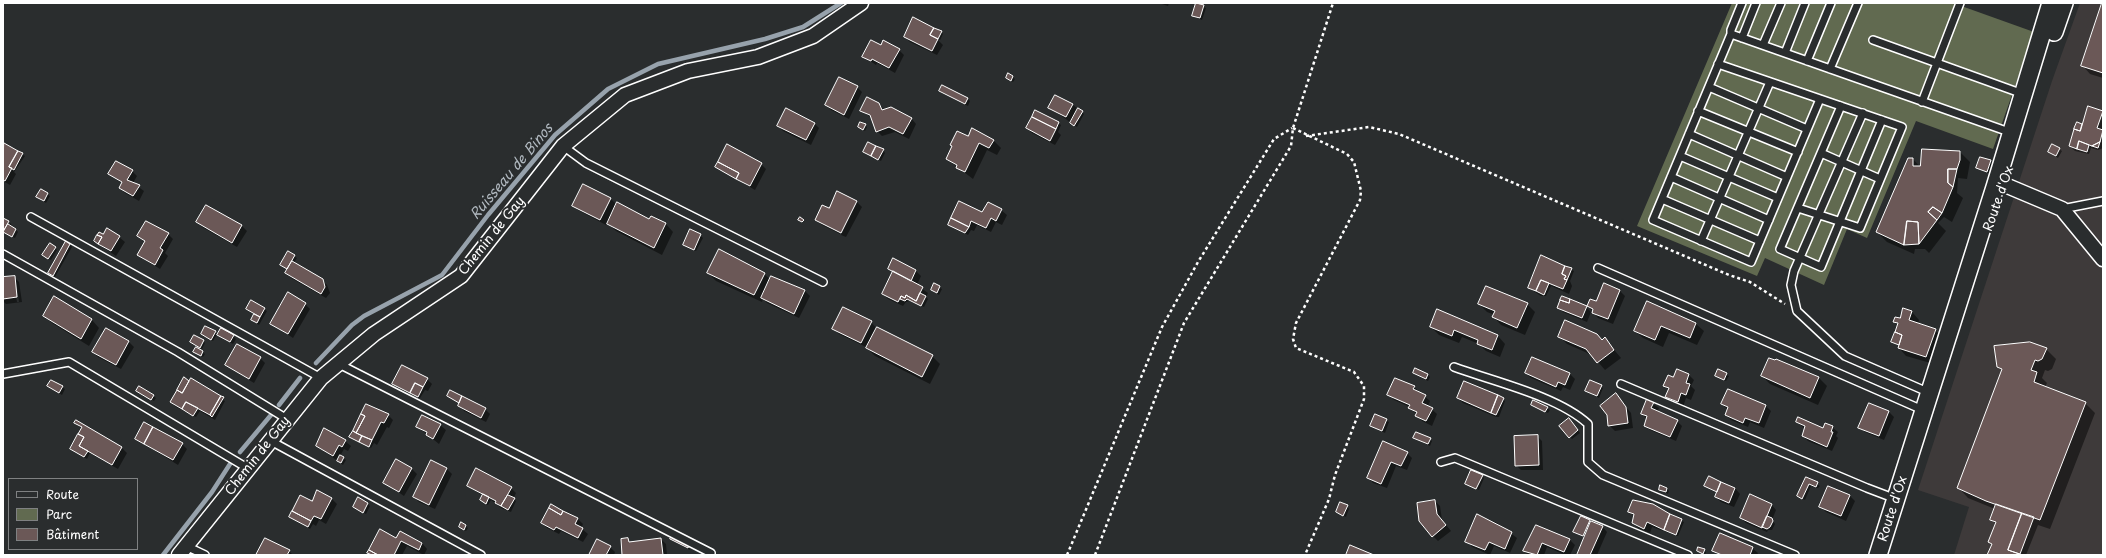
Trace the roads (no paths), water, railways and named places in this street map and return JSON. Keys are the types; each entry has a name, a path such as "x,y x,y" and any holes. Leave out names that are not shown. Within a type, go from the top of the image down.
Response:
{"street":[{"name":"Chemin de Gay","path":"182,550 249,469 269,440 321,378 337,363 374,334 461,276 563,146 625,95 688,71 758,57 813,36 861,3"},
{"name":"Route d'Ox","path":"2000,186 2012,133 2051,3"},
{"name":"Route d'Ox","path":"1878,555 2000,186 2064,3"},
{"path":"2000,186 2062,210 2103,259"}],"lane":[{"path":"1742,3 1730,30 1731,34 1653,220 1751,262 1820,99"},
{"path":"1742,38 1756,3"},
{"path":"1763,46 1781,3"},
{"path":"1785,53 1805,3"},
{"path":"1807,61 1831,3"},
{"path":"1830,69 1858,3"},
{"path":"1922,102 1960,3"},
{"path":"1731,34 2012,133"},
{"path":"1873,40 2024,94"},
{"path":"1718,64 1902,127 1860,228 1798,208"},
{"path":"1701,241 1770,82"},
{"path":"1709,87 1807,129"},
{"path":"1841,106 1780,249 1821,267 1882,120"},
{"path":"1698,111 1798,152"},
{"path":"1862,113 1800,258 1791,285 1797,312 1845,356 1930,394"},
{"path":"1689,134 1787,177"},
{"path":"563,146 586,163 823,282"},
{"path":"1821,153 1880,179"},
{"path":"1680,156 1778,198"},
{"path":"1671,177 1769,220"},
{"path":"1662,199 1760,241"},
{"path":"2062,210 2103,201"},
{"path":"31,217 321,378"},
{"path":"3,254 178,352 287,419"},
{"path":"1598,268 1925,411"},
{"path":"3,374 69,362 249,469"},
{"path":"337,363 711,553"},
{"path":"1454,367 1545,399 1581,418 1588,424 1588,462 1603,475 1795,555"},
{"path":"1621,384 1896,499"},
{"path":"269,440 481,555"},
{"path":"1441,462 1455,458 1688,555"},
{"path":"182,550 205,555"}],"waterway":[{"name":"Ruisseau de Binos","path":"316,363 352,325 364,316 442,275 488,215 555,135 608,89 658,64 765,39 803,27 841,3"},
{"name":"Ruisseau de Binos","path":"279,405 300,378"},
{"name":"Ruisseau de Binos","path":"240,452 271,415"},
{"name":"Ruisseau de Binos","path":"163,555 212,492 230,464"}]}
